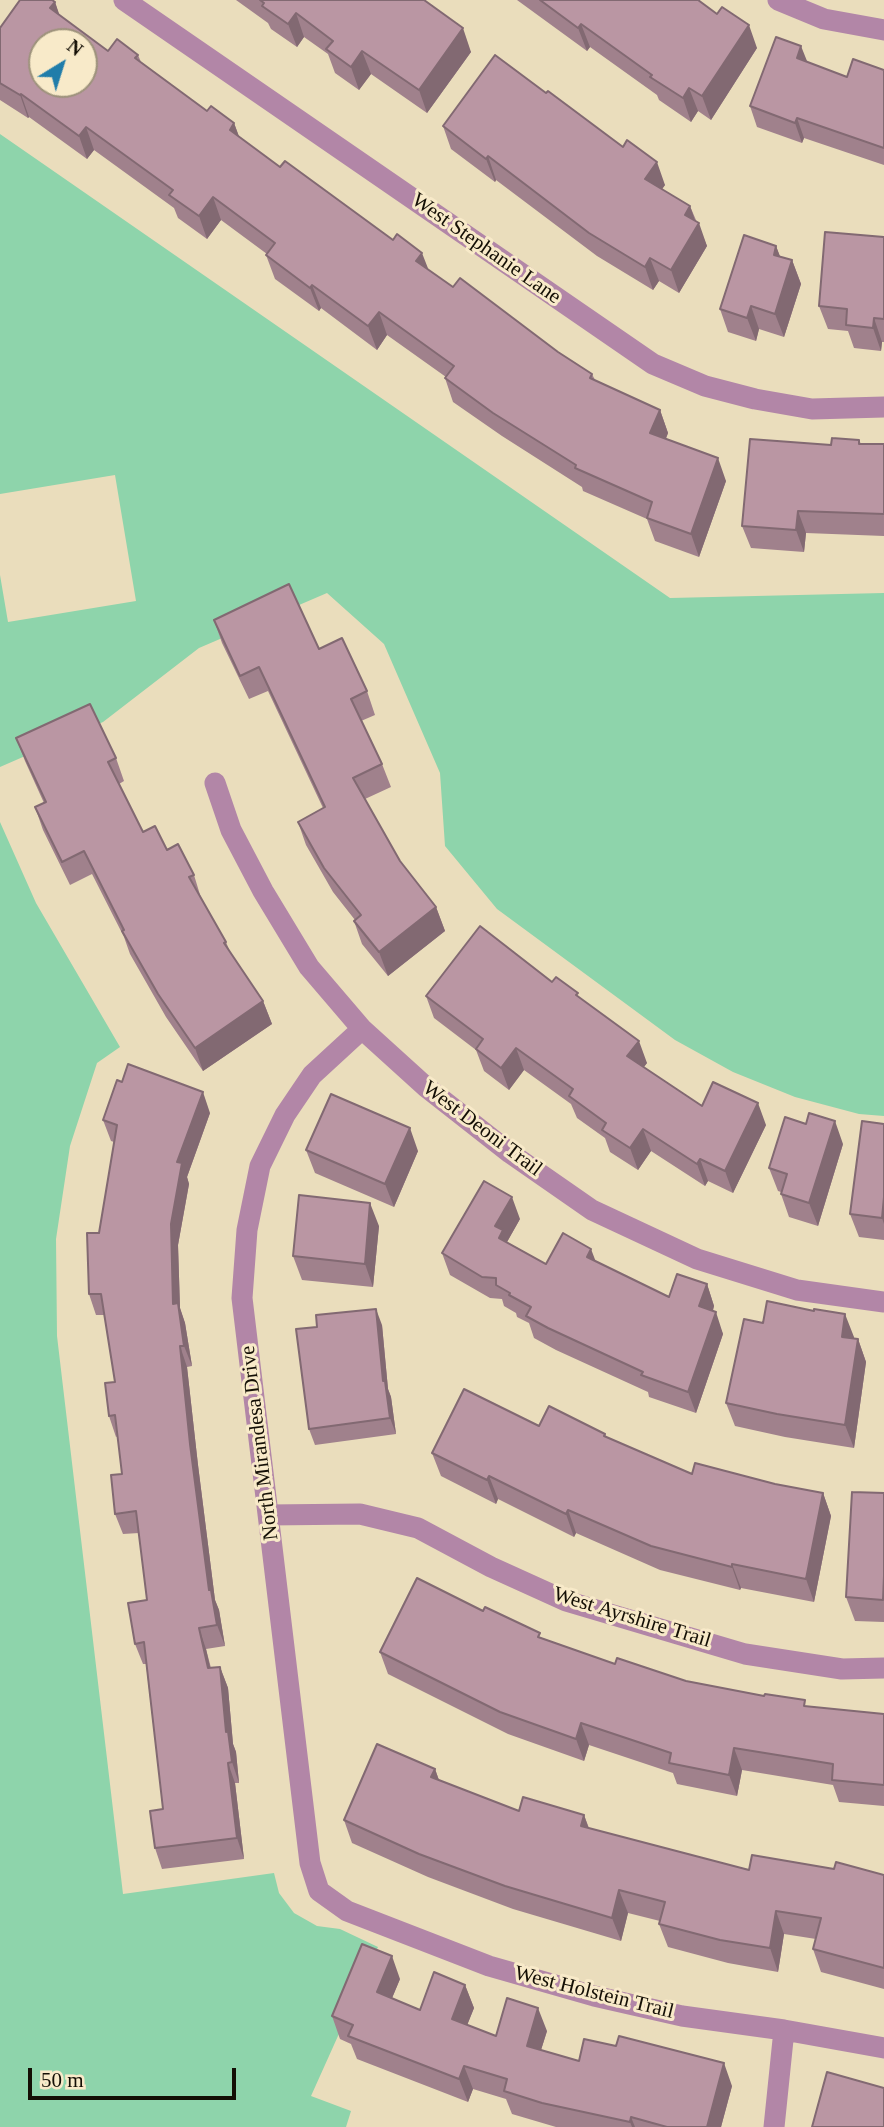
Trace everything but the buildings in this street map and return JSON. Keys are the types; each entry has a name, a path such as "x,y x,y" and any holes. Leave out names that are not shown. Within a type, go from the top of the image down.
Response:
{"street":[{"name":"West Stephanie Lane","path":"124,0 653,364 705,386 812,409 884,407"},
{"path":"778,0 824,19 884,30"},
{"name":"West Deoni Trail","path":"215,783 231,830 263,891 309,967 362,1029 426,1087 489,1136 592,1210 697,1259 797,1290 884,1302"},
{"name":"North Mirandesa Drive","path":"318,1891 310,1863 242,1298 250,1218 260,1166 285,1115 312,1075 362,1029"},
{"name":"West Ayrshire Trail","path":"268,1516 360,1514 418,1528 491,1567 566,1601 745,1654 842,1669 884,1668"},
{"name":"West Holstein Trail","path":"318,1891 347,1911 489,1966 594,1996 682,2016 784,2030 884,2048"},
{"path":"774,2127 784,2030"}],"green space":[{"path":"0,134 670,598 884,593 884,1116 859,1114 795,1097 733,1072 675,1040 497,909 445,846 440,773 384,644 327,593 199,648 103,722 0,767 0,575 8,622 136,601 115,475 0,494"},
{"path":"0,822 36,903 120,1047 97,1063 70,1146 56,1239 57,1336 123,1894 274,1873 279,1893 294,1913 317,1926 340,1929 378,1947 311,2096 351,2111 346,2127 0,2127"}]}
